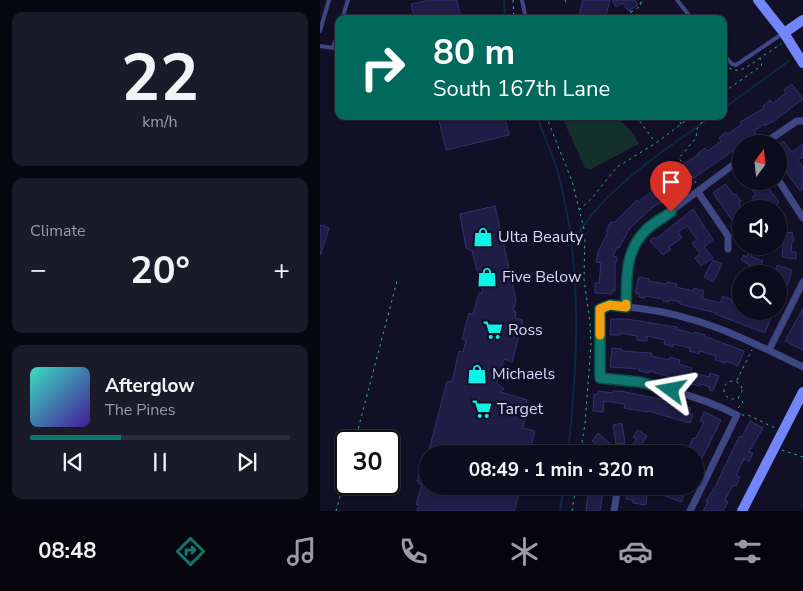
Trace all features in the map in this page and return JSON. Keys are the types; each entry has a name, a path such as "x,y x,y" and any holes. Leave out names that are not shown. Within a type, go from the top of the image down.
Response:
{"street":[{"path":"758,0 786,36 803,63"},
{"path":"786,36 803,20"},
{"path":"776,135 797,121 803,121"},
{"path":"626,307 627,271 632,249 647,229 732,166"},
{"path":"785,190 801,212 803,218"},
{"path":"700,191 728,236 728,249"},
{"path":"769,350 803,282"},
{"path":"690,511 739,413 682,392 640,382 600,378 600,309 610,305 667,313 705,322 755,343 803,367"},
{"path":"742,511 803,392"},
{"path":"614,511 617,495"}],"lane":[{"path":"320,31 329,0"},
{"path":"343,15 348,0"},
{"path":"522,0 525,15"},
{"path":"677,0 689,15"},
{"path":"727,58 732,64 736,65 786,36"},
{"path":"320,46 333,48 335,42"}],"path":[{"path":"513,0 514,15"},
{"path":"565,0 567,5"},
{"path":"630,15 630,11 641,6 640,3 646,0"},
{"path":"727,90 761,66 760,58 786,36"},
{"path":"548,120 572,181 585,233 584,279 591,345 582,445"},
{"path":"639,120 656,142"},
{"path":"678,120 681,124"},
{"path":"579,210 592,198 617,167 686,120"},
{"path":"700,191 679,158 696,138 697,129 703,120"},
{"path":"358,430 397,281"},
{"path":"736,381 755,343"},
{"path":"736,381 742,388 738,398"},
{"path":"736,381 728,382 723,390 728,398 738,398 743,402 738,408 739,413 748,415 782,432"},
{"path":"775,445 785,451 803,457"},
{"path":"336,511 340,495"},
{"path":"572,511 575,495"}],"green space":[{"path":"563,120 618,120 632,132 639,144 591,169 585,168"}],"building":[{"path":"430,0 457,0 460,15 414,15 411,4"},
{"path":"583,0 610,0 606,15 579,15"},
{"path":"612,0 635,0 638,5 628,11 623,3 616,7"},
{"path":"792,84 803,99 774,121 765,126 764,124 754,131 755,135 732,135 732,152 652,208 630,228 613,256 617,257 615,291 612,290 612,294 595,293 595,283 599,283 601,263 596,262 598,252 611,222 614,223 637,200 638,202 652,191 650,188 658,182 698,155 705,148 708,151 721,141 719,138 726,132 728,134 742,124 740,122 764,108 763,106 770,100 773,103 786,93 784,90"},
{"path":"439,120 506,120 509,135 446,150"},
{"path":"803,144 803,157 798,160 803,167 803,189 800,191 788,174 788,147 792,152"},
{"path":"725,184 734,195 736,194 740,200 732,200 732,220 713,193"},
{"path":"752,190 770,190 777,200 754,200 752,197 756,195"},
{"path":"495,206 516,300 513,311 516,312 515,318 523,320 512,362 504,359 497,383 504,389 500,392 527,400 522,418 525,419 523,428 535,431 531,445 430,445 447,381 452,382 459,351 463,352 466,341 462,339 469,313 473,314 479,293 483,293 472,251 466,248 460,214"},
{"path":"693,209 713,240 704,247 713,258 701,266 695,258 700,254 692,243 697,240 687,226 678,232 682,238 669,247 671,249 663,255 650,241 654,237 656,239"},
{"path":"320,225 329,228 321,254 320,254"},
{"path":"792,232 794,242 792,242 791,252 796,252 796,259 782,257 782,255 787,255 787,233"},
{"path":"744,255 746,257 752,255 752,257 763,261 761,265 750,265 741,260"},
{"path":"713,260 722,264 713,282 704,277"},
{"path":"787,268 792,270 787,285"},
{"path":"639,277 649,279 648,281 666,284 667,282 677,284 676,287 693,291 694,288 704,291 702,298 720,303 723,296 732,300 732,320 770,320 765,333 715,314 716,313 680,304 680,302 663,301 663,299 645,296 645,298 639,297 640,294 635,293"},
{"path":"803,308 803,350 785,341"},
{"path":"611,319 626,319 677,327 677,329 694,334 695,332 705,335 744,351 738,366 725,361 725,363 715,360 716,356 700,351 699,354 689,351 690,348 673,344 673,347 664,344 665,340 647,336 647,341 637,340 637,336 620,333 620,335 610,335"},
{"path":"612,348 622,349 622,351 652,353 651,356 669,360 670,357 680,360 679,364 692,368 691,372 709,377 710,373 719,376 713,391 709,390 710,387 701,384 700,386 691,384 649,371 649,373 639,371 640,369 610,367"},
{"path":"598,391 613,393 613,391 620,391 675,402 674,404 691,408 689,413 693,414 690,423 648,411 624,408 625,404 604,401 603,412 593,411 594,394 598,394"},
{"path":"704,412 721,420 704,454 704,445 690,445 704,423 700,421"},
{"path":"750,421 763,428 749,452 753,453 749,462 744,459 736,475 740,477 736,486 733,485 725,500 728,502 723,511 703,511 708,502 706,501 716,485 735,445 740,436 742,437"},
{"path":"622,423 625,443 616,444 613,425"},
{"path":"638,430 647,436 641,445 633,444 637,439 633,437"},
{"path":"598,433 612,445 597,445 592,441"},
{"path":"419,494 518,495 514,511 417,511 419,505 416,504"},
{"path":"588,495 603,495 600,511 586,511"},
{"path":"627,495 647,495 646,505 633,503 633,500 626,499"},
{"path":"663,495 684,495 681,502"}],"waterway":[{"path":"504,0 505,15"},
{"path":"727,106 789,61"},
{"path":"538,120 558,173 572,243 575,278 576,348 569,445"},
{"path":"571,244 593,213 626,180 706,120"},
{"path":"560,511 563,495"}],"slow traffic":[{"path":"600,335 600,309 610,305 626,307 626,304"}],"place":[{"name":"Ulta Beauty","path":"483,237"},
{"name":"Five Below","path":"487,277"},
{"name":"Ross","path":"493,330"},
{"name":"Michaels","path":"477,374"},
{"name":"Target","path":"482,409"}],"route":[{"path":"671,212 647,229 632,249 627,271 626,307 610,305 600,309 600,378 640,382 671,390"}]}
